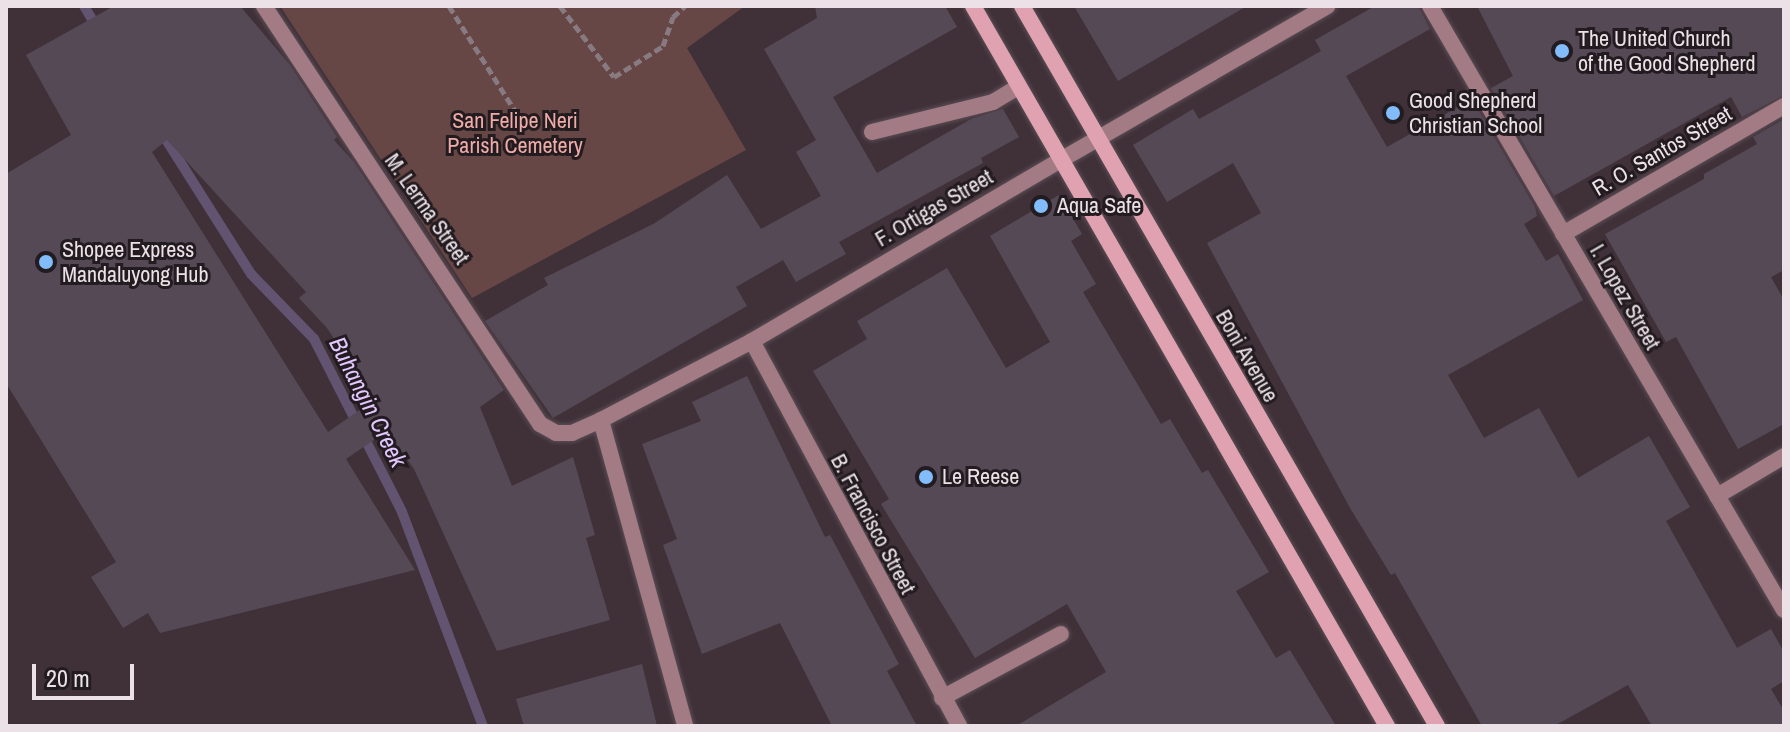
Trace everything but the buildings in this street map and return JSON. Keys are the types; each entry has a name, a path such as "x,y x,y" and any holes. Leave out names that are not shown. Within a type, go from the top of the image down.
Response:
{"main road":[{"path":"973,6 1059,161 1387,726"},
{"name":"Boni Avenue","path":"1022,6 1437,726"}],"street":[{"name":"M. Lerma Street","path":"264,6 540,424 556,433"},
{"name":"F. Ortigas Street","path":"556,433 572,433 601,420 752,341 1328,6"},
{"name":"I. Lopez Street","path":"1430,6 1784,610"},
{"path":"872,132 993,102 1018,87"},
{"name":"R. O. Santos Street","path":"1563,234 1784,106"},
{"name":"B. Francisco Street","path":"752,341 959,726"},
{"path":"601,420 685,726"},
{"path":"1717,496 1784,456"},
{"path":"942,698 1061,634"}],"path":[{"path":"449,6 524,125"},
{"path":"560,6 614,77 663,46 673,17 685,6"}],"green space":[{"name":"San Felipe Neri Parish Cemetery","path":"280,6 745,6 687,48 746,150 472,298"}],"waterway":[{"name":"Buhangin Creek","path":"84,6 97,28"},
{"name":"Buhangin Creek","path":"160,130 251,274 314,339 402,512 483,726"}],"place":[{"name":"The United Church of the Good Shepherd","path":"1562,51"},
{"name":"Good Shepherd Christian School","path":"1393,113"},
{"name":"Aqua Safe","path":"1041,206"},
{"name":"Shopee Express Mandaluyong Hub","path":"46,262"},
{"name":"Le Reese","path":"926,477"}]}
